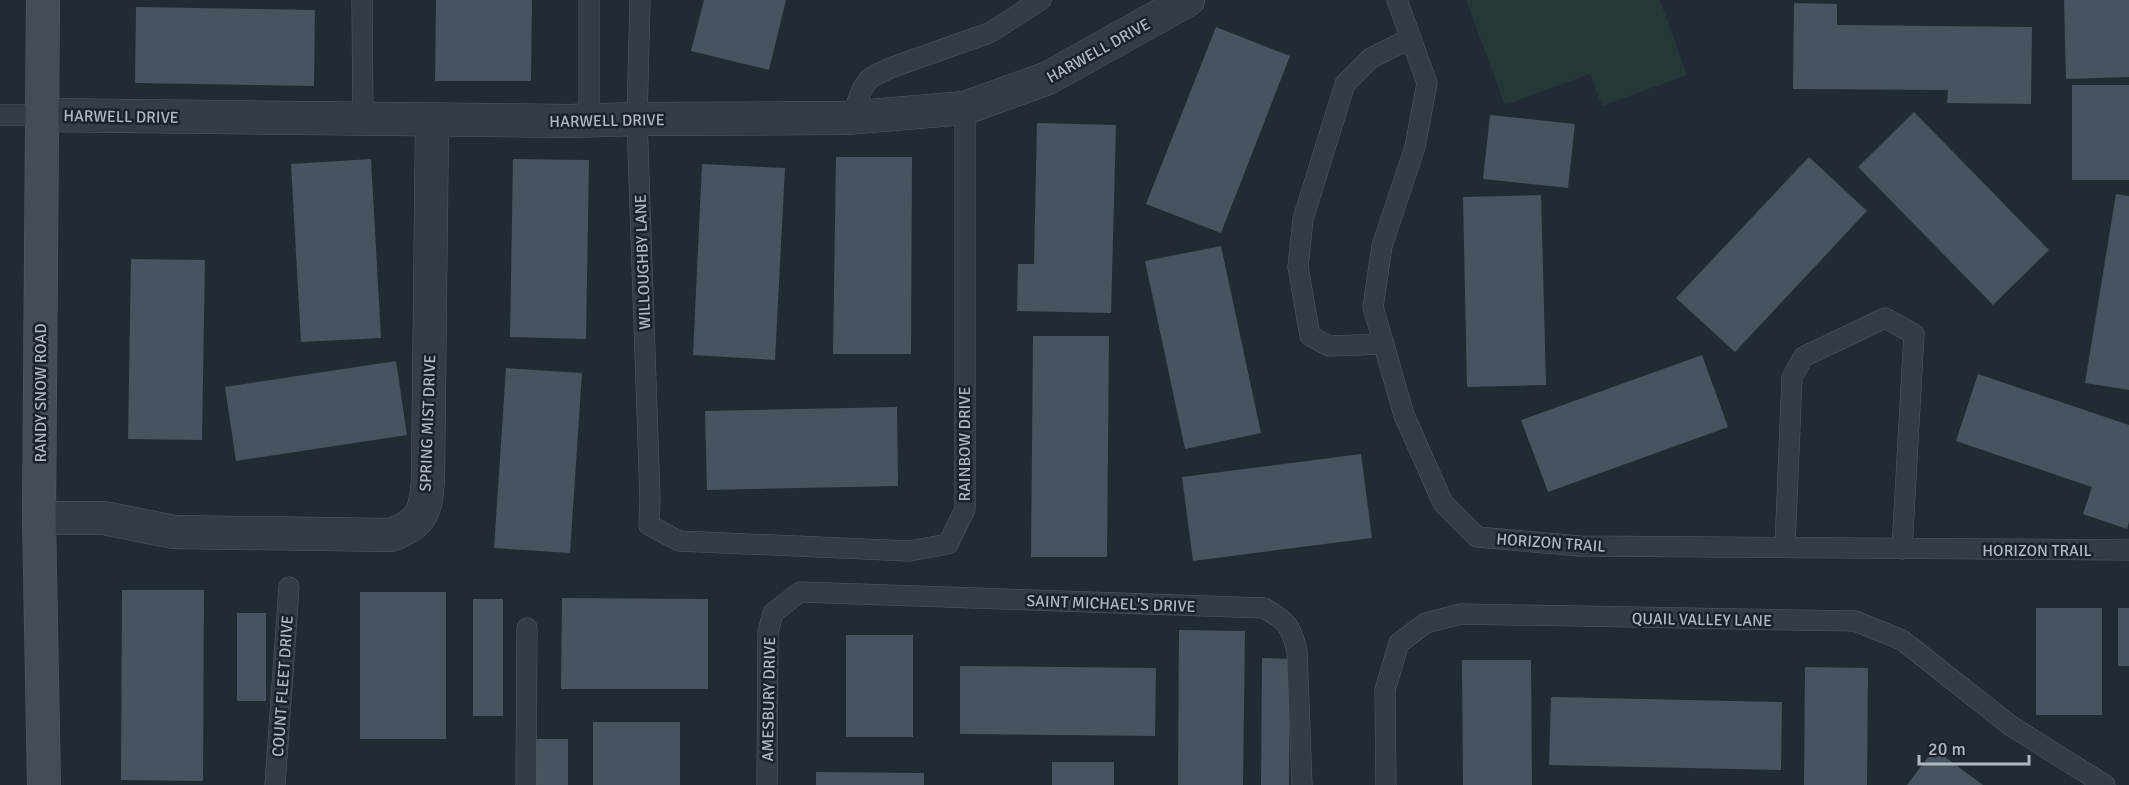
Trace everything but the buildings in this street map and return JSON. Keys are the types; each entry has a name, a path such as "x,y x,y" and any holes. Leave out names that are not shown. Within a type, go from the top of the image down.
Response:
{"street":[{"name":"RANDY SNOW ROAD","path":"43,0 39,518 44,785"},
{"name":"HARWELL DRIVE","path":"42,115 589,121 852,117 964,108 1048,78 1188,0"},
{"name":"SPRING MIST DRIVE","path":"39,518 104,519 174,532 391,535 409,529 420,517 427,487 432,120"}],"lane":[{"path":"362,0 363,119"},
{"path":"589,0 589,121"},
{"name":"WILLOUGHBY LANE","path":"640,0 637,119 649,525"},
{"path":"852,117 862,89 870,78 890,68 989,33 1041,0"},
{"name":"HORIZON TRAIL","path":"1397,0 1427,83 1415,147 1382,246 1373,307 1404,415 1443,503 1477,537 1580,546 2129,550"},
{"path":"1384,344 1329,346 1310,336 1298,267 1303,219 1344,84 1371,58 1411,38"},
{"name":"RAINBOW DRIVE","path":"649,525 680,541 909,551 948,544 964,509 964,108"},
{"name":"HARWELL DRIVE","path":"0,115 42,115"},
{"path":"1785,548 1792,378 1803,357 1885,318 1914,334 1902,549"},
{"name":"COUNT FLEET DRIVE","path":"275,785 289,587"},
{"name":"SAINT MICHAEL'S DRIVE","path":"773,613 800,591 1264,608 1280,617 1292,631 1297,651 1302,785"},
{"name":"AMESBURY DRIVE","path":"767,785 768,632 773,613"},
{"name":"QUAIL VALLEY LANE","path":"1386,785 1385,690 1399,643 1426,623 1461,614 1855,621 1902,640 2011,726 2106,785"},
{"path":"526,785 528,628"}],"green space":[{"path":"1466,0 1660,0 1687,75 1602,106 1590,74 1505,105"}]}
